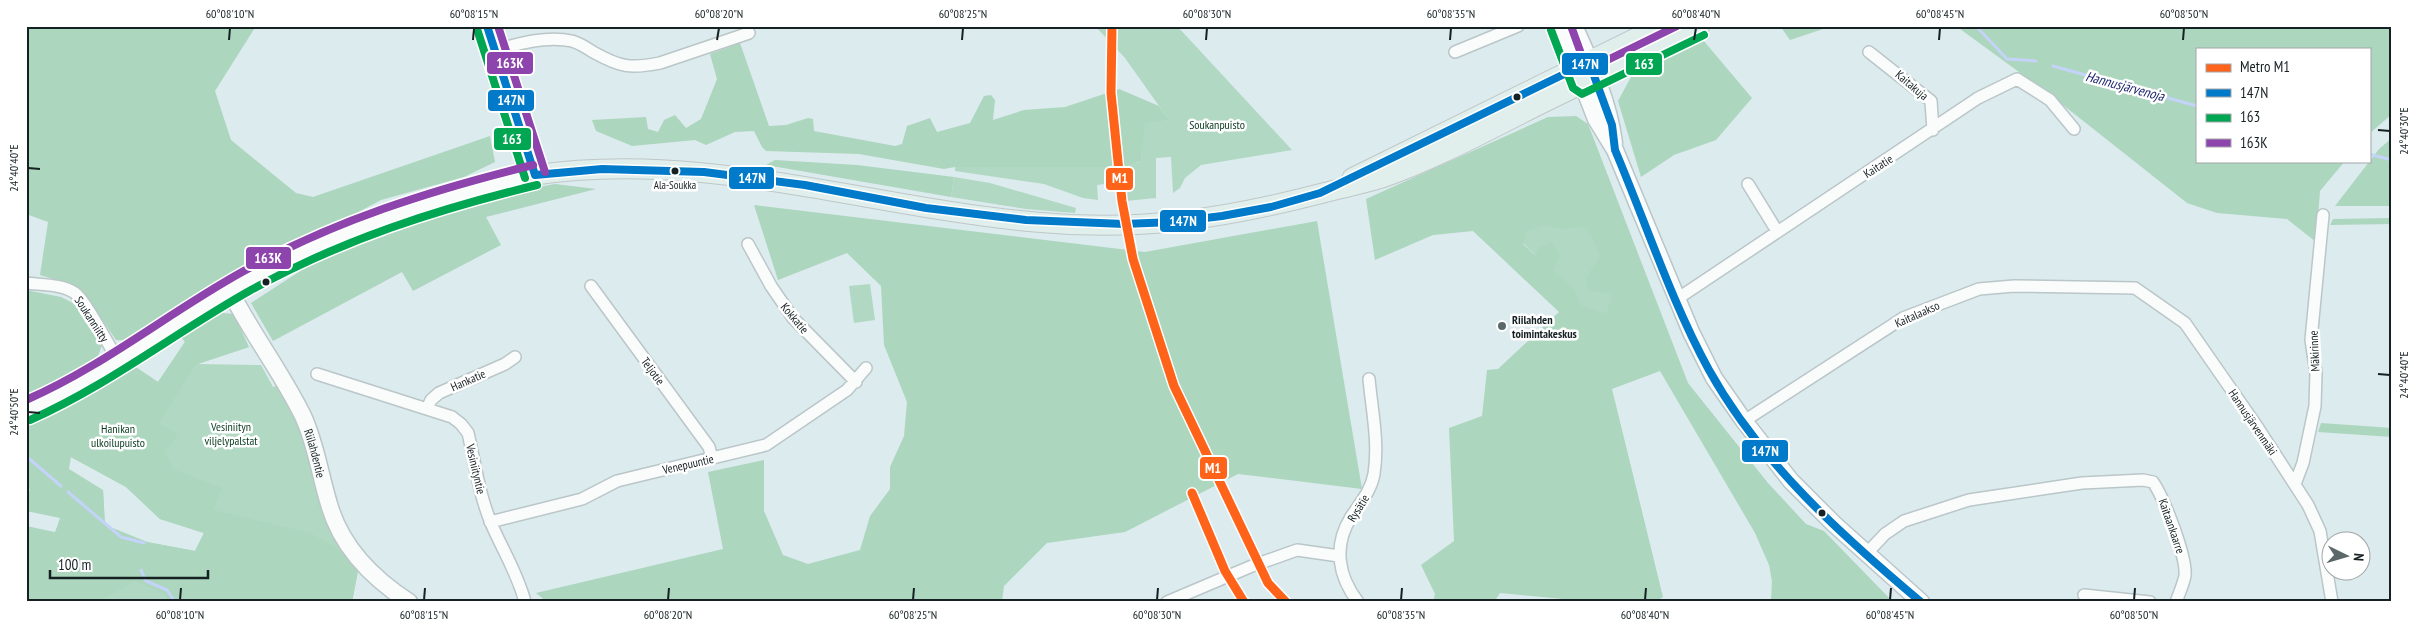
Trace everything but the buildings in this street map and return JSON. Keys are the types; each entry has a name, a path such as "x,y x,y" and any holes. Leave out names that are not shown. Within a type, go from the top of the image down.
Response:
{"main road":[{"path":"487,26 535,175"},
{"path":"1560,26 1586,73"},
{"path":"1574,26 1596,119 1615,150 1677,299 1714,378 1744,421 1791,481 1834,524 1921,602"},
{"path":"26,411 119,362 230,291 348,230 412,207 535,175 597,168 747,176 982,217 1062,225 1160,224 1211,218 1280,204 1380,179 1437,157 1586,73 1660,26"},
{"path":"1586,73 1700,26"},
{"name":"Riilahdentie","path":"230,291 303,417 313,442 329,506 341,534 374,577 408,602"}],"street":[{"path":"1455,52 1518,26"},
{"path":"495,51 510,46 560,40 574,42 609,61 628,67 645,66 660,63 749,33"},
{"name":"Kaitakuja","path":"1869,52 1917,88 1931,101 1933,130"},
{"name":"Kaitatie","path":"1677,299 1777,231 1933,130 1978,98 2017,79 2050,100 2074,129"},
{"path":"1748,184 1777,231"},
{"name":"Mäkirinne","path":"2295,484 2303,463 2315,406 2316,373 2312,340 2323,214"},
{"name":"Kokkatie","path":"748,244 770,286 792,318 856,382"},
{"name":"Soukanniitty","path":"26,283 60,287 75,293 84,303 119,362"},
{"name":"Teljotie","path":"591,286 709,447 712,458"},
{"name":"Kaitalaakso","path":"1744,421 1903,318 1979,289 2014,286 2116,287"},
{"name":"Hannusjärvenmäki","path":"2116,287 2135,288 2185,322 2312,512 2320,531 2332,602"},
{"name":"Hankatie","path":"427,409 431,400 439,393 505,364 515,357"},
{"name":"Venepuuntie","path":"490,522 582,500 617,481 766,446 847,390 856,382 866,368"},
{"name":"Vesiniityntie","path":"317,374 452,417 461,424 468,432 482,498 490,522 520,585 525,602"},
{"name":"Rysätie","path":"1358,602 1343,577 1339,556 1344,531 1368,493 1374,476 1376,457 1375,431 1368,379"},
{"name":"Kaitaankaarre","path":"1867,553 1885,534 1904,521 1969,500 2082,483 2131,479 2152,482 2160,493 2184,561 2185,576 2176,602"},
{"path":"1167,602 1252,566 1298,550 1339,556"},
{"path":"2084,595 2150,602"}],"green space":[{"path":"26,26 256,26 215,91 231,140 296,193 313,197 490,136 495,162 464,177 381,200 194,300 147,333 136,338 116,340 88,299 74,285 40,275 48,222 26,214"},
{"name":"Soukanpuisto","path":"1095,26 1177,26 1292,150 1201,165 1185,178 1180,188 1173,193 1171,157 1156,158 1156,198 1125,201 1120,195 1119,182 1097,185 1098,200 1083,198 1044,184 955,171 955,167 1124,167 1141,161 1144,122 1169,120 1125,58"},
{"path":"1780,26 1832,26 1790,40"},
{"path":"1956,26 2392,26 2392,114 2370,133 2370,48 2196,48 2196,162 2344,162 2320,191 2316,242 2287,219 2217,213 2187,203 2053,97"},
{"path":"1703,40 1752,98 1716,140 1674,155 1641,177 1618,101 1631,77"},
{"path":"740,43 769,126 786,125 808,118 813,119 814,131 895,146 902,144 907,126 930,118 937,132 970,123 984,96 991,95 995,100 993,120 1024,110 1065,107 1119,89 1159,106 1169,120 1145,123 1141,161 1124,167 955,167 944,169 859,154 766,151 754,131 735,132 706,145 695,140 632,146 596,131 592,120 646,117 648,129 658,132 664,120 675,115 686,128 701,119 717,79 710,54"},
{"path":"1576,116 1588,124 1688,383 1768,483 1806,524 1824,531 1893,602 1771,602 1772,581 1769,565 1755,533 1660,371 1612,389 1663,597 1655,602 1571,602 1563,599 1500,593 1494,602 1433,602 1435,594 1421,565 1454,541 1449,428 1482,416 1487,370 1498,369 1559,312 1473,231 1433,235 1375,260 1366,199 1548,117","holes":["1544,225 1565,229 1584,226 1592,235 1600,256 1586,278 1589,291 1609,293 1612,298 1606,314 1580,305 1575,291 1553,271 1560,256 1552,242 1539,247 1535,255 1523,244 1527,231"]},
{"path":"2392,138 2392,206 2335,206 2370,162 2379,149"},
{"path":"775,160 857,165 954,177 951,197 766,165"},
{"path":"954,177 990,183 1076,208 1075,213 1026,209 951,197"},
{"path":"555,184 596,189 486,217 501,245 413,291 402,272 273,341 251,303 342,244 409,218 484,197"},
{"path":"1594,204 1654,300 1586,321 1552,271 1510,231"},
{"path":"754,205 1145,252 1317,221 1362,489 1238,474 1125,532 1047,543 1004,586 1002,602 547,602 536,593 723,549 708,472 764,460 764,511 783,555 808,564 860,550 870,516 890,489 890,467 904,436 907,402 884,345 881,286 847,253 778,280"},
{"path":"2392,218 2392,224 2330,225 2333,219"},
{"path":"870,284 875,320 854,323 849,286"},
{"path":"26,290 61,297 75,304 102,345 96,362 26,396"},
{"name":"Hanikan ulkoilupuisto","path":"212,312 249,347 197,364 261,365 273,387 279,385 301,426 338,543 358,571 352,602 26,602 26,526 55,532 61,518 103,490 105,525 147,542 195,551 204,533 160,519 126,487 71,457 71,400 134,366 158,382 185,342 180,335"},
{"name":"Hanikan ulkoilupuisto","path":"212,312 234,314 249,347 195,365 159,423 178,434 165,452 173,469 222,488 213,510 310,533 338,549 358,571 352,602 169,602 163,593 134,581 99,602 26,602 26,526 55,533 60,518 26,511 26,494 30,490 26,483 26,419 76,398 134,366 158,382 185,342 180,335","holes":["71,457 126,487 160,519 204,533 195,551 147,542 105,525 103,490 69,469"]},
{"path":"2321,423 2392,428 2392,437 2318,432"}],"waterway":[{"name":"Hannusjärvenoja","path":"1976,26 2007,59 2036,61"},
{"name":"Hannusjärvenoja","path":"2053,66 2196,106"},
{"name":"Hannusjärvenoja","path":"2370,154 2392,160"},
{"path":"26,456 61,486"},
{"path":"68,492 121,537 144,543"},
{"path":"141,570 146,581 167,590 175,602"}],"metro line":[{"name":"M1","path":"1112,26 1111,93 1122,201 1133,259 1174,386 1268,583 1286,602"},
{"name":"M1","path":"1192,493 1225,571 1244,602"}],"transit line":[{"name":"147N","path":"487,26 535,175"},
{"name":"163K","path":"498,26 545,172"},
{"name":"163K","path":"1571,26 1587,70 1677,26"},
{"name":"163","path":"477,29 525,178"},
{"name":"163","path":"1551,30 1573,88 1582,94 1704,35"},
{"name":"147N","path":"535,175 602,169 704,172 805,185 926,208 1026,220 1124,224 1173,222 1271,207 1320,193 1589,62 1612,125 1615,150 1671,289 1695,344 1729,404 1752,436 1804,495 1861,550 1921,602"},
{"name":"163K","path":"26,400 82,371 242,272 312,237 347,222 420,196 533,165"},
{"name":"163","path":"30,420 115,375 223,306 285,272 355,241 391,228 463,204 537,185"}],"place":[{"name":"Ala-Soukka","path":"675,171"},
{"name":"Riilahden toimintakeskus","path":"1502,326"}],"park label":[{"name":"Vesiniityn viljelypalstat","path":"231,433"}]}
